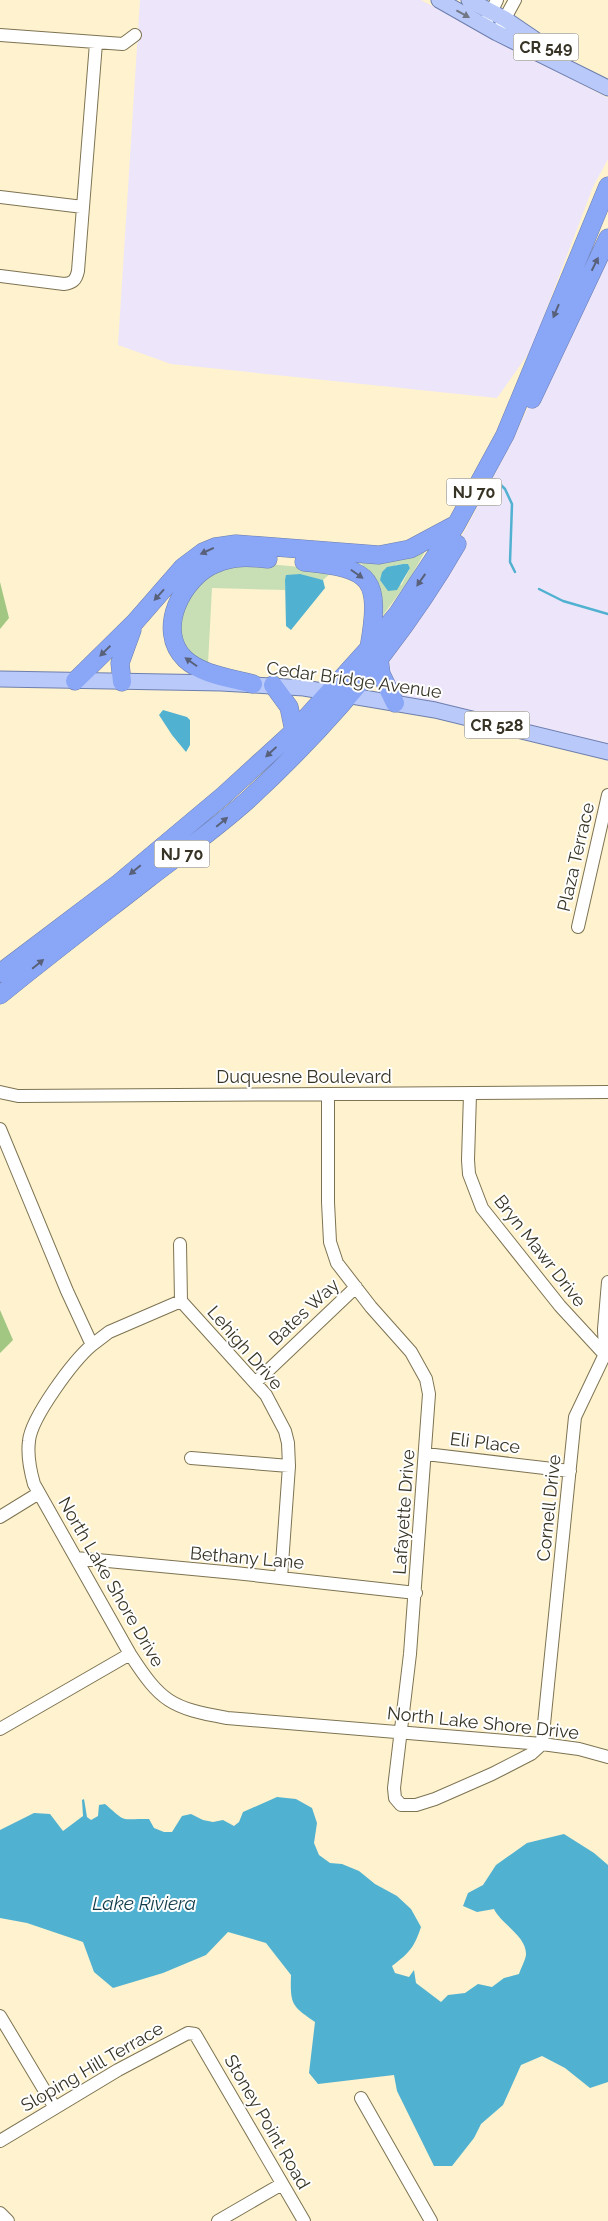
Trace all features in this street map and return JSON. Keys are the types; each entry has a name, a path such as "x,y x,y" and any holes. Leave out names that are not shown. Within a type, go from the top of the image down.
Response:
{"highway":[{"name":"NJ 70","path":"0,994 220,824 291,758 347,695 456,525 505,435 608,186"},
{"name":"NJ 70","path":"0,972 119,883 224,795 294,730 329,692 374,654 436,580 465,530 512,439 608,238"},
{"path":"75,681 135,622 183,567 204,552 215,547 236,544 379,555 410,549 456,525"},
{"path":"253,684 202,669 188,660 176,647 172,634 173,618 178,603 187,588 199,575 213,565 229,559 256,558 338,565 353,570 364,578 371,589 374,601 374,654 395,703"},
{"path":"122,682 120,663 124,646 135,622"},
{"path":"272,685 289,707 294,730"}],"main road":[{"name":"CR 549","path":"439,0 491,29 604,86"},
{"name":"CR 549","path":"469,0 494,6 505,19 604,86"},
{"name":"Cedar Bridge Avenue","path":"0,679 272,685 329,692 435,710 608,752"}],"street":[{"path":"491,29 505,19 515,0"},
{"path":"491,29 494,6"},
{"path":"0,35 123,44 135,34"},
{"path":"0,276 64,284 72,283 76,278 96,43"},
{"path":"0,197 83,207"},
{"name":"Plaza Terrace","path":"578,927 608,796"},
{"name":"Duquesne Boulevard","path":"0,1092 18,1096 608,1092"},
{"name":"Lafayette Drive","path":"328,1094 330,1242 337,1263 411,1352 426,1379 429,1394 416,1593 394,1788 395,1798 401,1805 410,1806 435,1799 492,1774 531,1754 542,1744"},
{"name":"Bryn Mawr Drive","path":"470,1094 469,1174 482,1208 560,1306 606,1356"},
{"path":"0,1129 67,1291 92,1345"},
{"path":"180,1244 181,1301"},
{"name":"Cornell Drive","path":"542,1744 575,1417 606,1356 604,1329 608,1282"},
{"name":"Bates Way","path":"255,1383 356,1287"},
{"name":"Lehigh Drive","path":"92,1345 109,1332 181,1301 266,1395 285,1431 288,1443 289,1466 281,1578"},
{"name":"North Lake Shore Drive","path":"92,1345 65,1376 36,1420 29,1441 30,1469 40,1493 130,1654 147,1680 160,1695 174,1704 196,1712 227,1718 542,1744 579,1748 608,1757"},
{"name":"Eli Place","path":"426,1454 570,1471"},
{"path":"191,1458 289,1466"},
{"path":"0,1517 40,1493"},
{"name":"Bethany Lane","path":"76,1558 416,1593"},
{"path":"0,1729 130,1654"},
{"path":"0,2016 54,2108"},
{"name":"Sloping Hill Terrace","path":"0,2141 118,2070 188,2033 195,2034 200,2040"},
{"name":"Stoney Point Road","path":"200,2040 304,2221"},
{"path":"361,2098 431,2221"},
{"path":"218,2221 282,2184"},
{"path":"0,2213 8,2221"}],"shaded area":[{"path":"140,0 421,0 608,98 608,159 593,187 531,350 497,398 171,364 118,345"},
{"path":"608,238 608,752 395,703 381,674 408,621 436,580 465,530 513,439"}],"green space":[{"path":"427,548 409,580 381,618 380,601 383,599 375,581 361,563 358,568 273,551","holes":["408,564 410,568 401,586 395,565"]},
{"path":"246,562 334,570 323,580 285,580 285,590 212,588 208,664 187,654 178,633 187,597 214,571"},
{"path":"0,582 9,618 0,629"},
{"path":"0,1310 13,1340 0,1353"}],"water":[{"path":"408,564 410,568 397,590 388,591 380,580 382,572 387,567"},
{"path":"300,574 323,580 325,588 291,630 286,626 285,580 286,575"},
{"path":"163,710 187,717 190,720 190,745 186,752 159,715"},
{"name":"Lake Riviera","path":"277,1797 296,1799 312,1808 317,1823 314,1843 319,1855 330,1863 342,1864 359,1871 375,1884 397,1896 411,1909 421,1927 410,1950 392,1966 395,1973 409,1977 414,1970 416,1983 441,2002 448,1995 465,1993 478,1984 492,1987 504,1978 519,1974 524,1962 526,1955 522,1942 497,1915 494,1909 477,1912 463,1906 468,1893 483,1885 496,1865 527,1843 564,1834 594,1853 608,1865 608,2082 590,2088 565,2068 542,2056 521,2065 503,2105 481,2124 474,2138 452,2166 434,2166 397,2091 394,2075 318,2084 309,2073 315,2022 301,2012 294,2004 291,1993 291,1975 266,1943 228,1932 206,1955 163,1973 113,1988 94,1972 83,1942 27,1923 0,1918 0,1830 34,1813 50,1814 63,1831 83,1816 82,1800 84,1799 87,1817 91,1820 98,1816 99,1805 105,1804 122,1818 149,1819 154,1828 164,1832 172,1832 182,1816 191,1814 203,1820 213,1822 223,1820 234,1826 239,1822 243,1812"}],"waterway":[{"path":"499,483 505,489 512,504 510,562 515,572"},
{"path":"539,589 563,601 608,614"}]}
